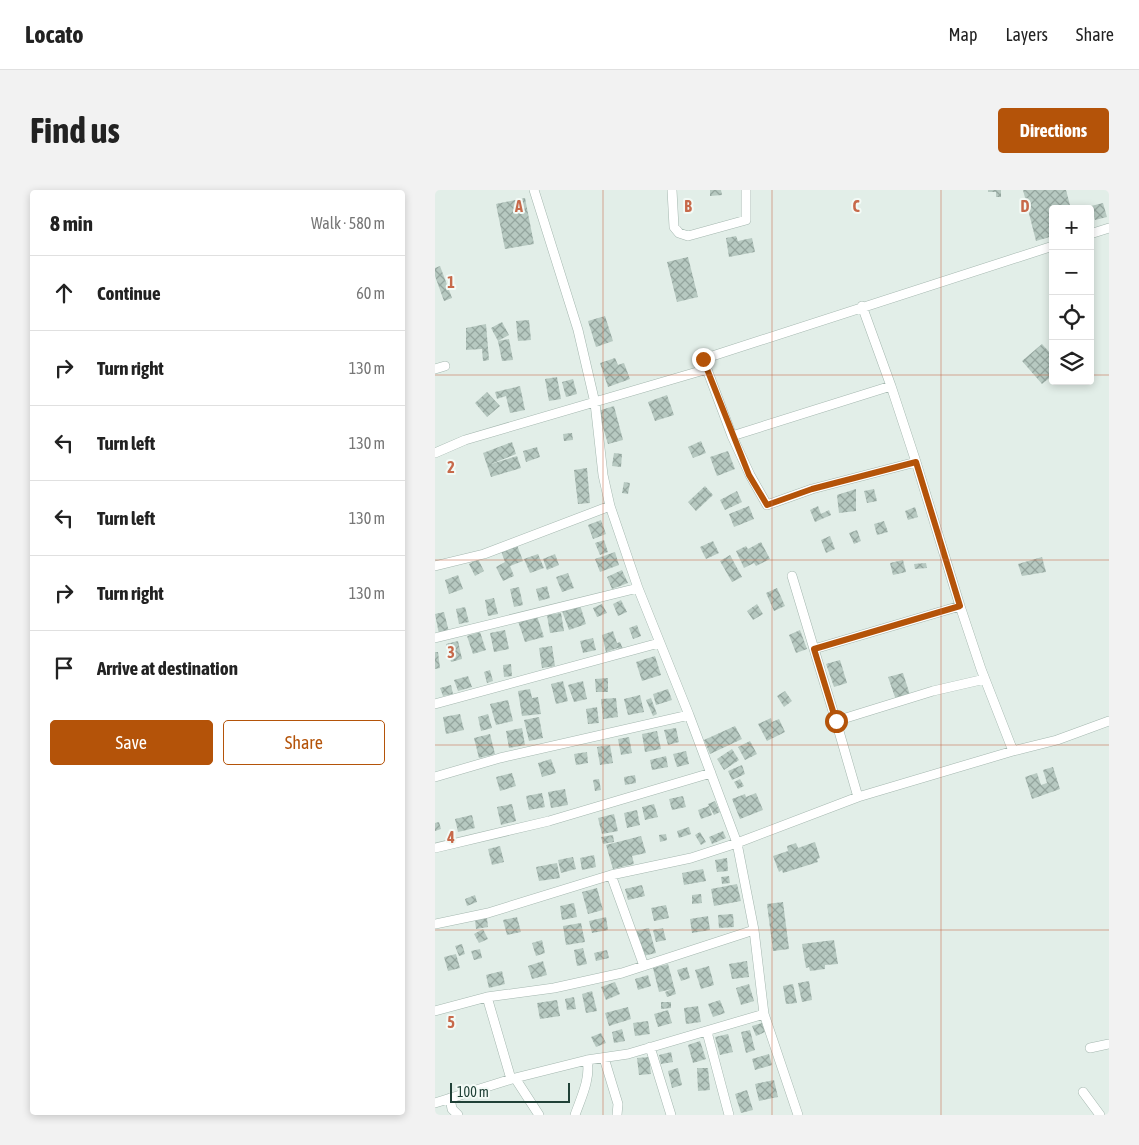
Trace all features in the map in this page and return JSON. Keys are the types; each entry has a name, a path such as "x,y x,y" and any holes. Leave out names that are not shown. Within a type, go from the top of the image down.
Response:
{"street":[{"path":"534,190 578,330 595,403 603,475 609,506 638,588 689,715 737,843 754,930 764,1014 799,1115"},
{"path":"672,190 674,227 679,233 688,236 745,220 746,190"},
{"path":"1094,233 1109,228"},
{"path":"703,359 862,306 1049,247"},
{"path":"862,306 916,462 960,606 985,679 1013,751"},
{"path":"435,452 465,440 703,370 703,359"},
{"path":"703,359 749,475 767,505 812,489 916,462"},
{"path":"435,369 445,366"},
{"path":"733,436 891,386"},
{"path":"435,566 484,554 609,506"},
{"path":"792,576 858,797"},
{"path":"435,638 638,588"},
{"path":"814,649 960,606"},
{"path":"435,704 659,643"},
{"path":"836,721 933,692 985,679"},
{"path":"435,777 500,758 689,715"},
{"path":"435,924 488,913 611,875 691,858 737,843 858,797 1013,751 1057,740 1109,721"},
{"path":"435,848 549,821 711,773"},
{"path":"611,875 644,966"},
{"path":"435,1011 487,997 554,988 622,973 754,930"},
{"path":"487,997 513,1078 539,1115"},
{"path":"435,1103 513,1078 587,1060 650,1048 764,1014"},
{"path":"707,1032 729,1115"},
{"path":"1090,1048 1109,1044"},
{"path":"650,1048 671,1115"},
{"path":"604,1058 617,1104 617,1115"},
{"path":"575,1115 589,1068 587,1060"},
{"path":"1083,1092 1100,1115"},
{"path":"450,1098 452,1109 457,1115"}],"building":[{"path":"710,190 721,190 722,195 710,196"},
{"path":"988,190 1001,190 1001,197 996,197 996,192 988,192"},
{"path":"1023,190 1066,190 1070,205 1049,205 1049,237 1036,241"},
{"path":"525,198 534,244 505,249 496,204"},
{"path":"1103,203 1107,217 1095,220 1094,205"},
{"path":"736,236 738,241 752,238 755,252 729,257 726,238"},
{"path":"688,257 698,297 677,302 667,262"},
{"path":"440,266 452,298 444,301 435,276 435,268"},
{"path":"605,316 613,341 596,347 588,321"},
{"path":"529,320 531,340 518,341 516,321"},
{"path":"502,322 509,335 498,341 491,328"},
{"path":"486,324 489,360 483,361 482,349 466,350 466,328"},
{"path":"509,339 513,360 502,361 498,341"},
{"path":"1042,344 1049,352 1049,378 1042,384 1022,361"},
{"path":"615,358 618,365 624,363 630,379 608,387 600,363"},
{"path":"557,377 561,399 549,401 545,379"},
{"path":"573,379 577,394 566,397 562,382"},
{"path":"520,386 525,410 510,413 506,396 497,399 495,392"},
{"path":"487,392 500,406 487,417 475,403"},
{"path":"667,395 674,415 655,421 648,402"},
{"path":"614,406 623,440 608,444 598,411"},
{"path":"572,433 573,440 564,441 563,434"},
{"path":"701,441 706,453 693,458 688,447"},
{"path":"512,442 516,454 491,464 517,456 521,468 491,477 483,453"},
{"path":"537,447 540,457 526,462 523,451"},
{"path":"728,451 735,469 717,476 710,457"},
{"path":"614,453 622,454 621,467 612,466"},
{"path":"587,468 590,503 578,504 574,470"},
{"path":"624,482 630,483 628,494 622,493"},
{"path":"705,486 713,495 696,511 688,502"},
{"path":"856,489 856,511 839,513 837,495"},
{"path":"874,489 877,501 867,503 864,491"},
{"path":"737,491 742,502 725,510 720,500"},
{"path":"749,506 754,519 734,527 729,514"},
{"path":"818,506 821,514 829,510 831,515 815,522 810,510"},
{"path":"915,507 918,517 908,520 905,511"},
{"path":"601,520 606,534 593,539 588,525"},
{"path":"884,521 888,532 877,535 874,524"},
{"path":"857,530 861,541 854,544 849,533"},
{"path":"830,536 835,549 826,553 821,540"},
{"path":"604,540 608,552 600,555 595,543"},
{"path":"713,541 719,553 706,559 700,547"},
{"path":"761,542 770,559 756,566 754,563 744,568 736,551 746,546 748,549"},
{"path":"517,545 523,561 510,566 514,576 503,581 496,567 505,562 501,551"},
{"path":"615,552 619,565 600,572 595,559"},
{"path":"538,554 544,568 530,573 524,559"},
{"path":"555,554 559,565 547,570 543,559"},
{"path":"730,555 742,577 732,582 720,561"},
{"path":"1042,557 1046,572 1022,576 1018,564"},
{"path":"478,559 484,571 475,576 469,564"},
{"path":"903,560 906,572 893,575 890,563"},
{"path":"926,563 927,568 915,569 914,564"},
{"path":"622,570 628,583 612,589 607,577"},
{"path":"568,573 574,588 562,592 556,577"},
{"path":"458,575 463,589 449,594 445,580"},
{"path":"547,586 550,598 539,601 536,589"},
{"path":"519,587 523,605 514,607 510,589"},
{"path":"777,588 785,606 774,611 766,593"},
{"path":"494,598 498,614 488,616 485,600"},
{"path":"621,600 627,612 618,616 613,604"},
{"path":"602,604 607,613 597,617 593,608"},
{"path":"757,604 763,614 753,620 747,611"},
{"path":"580,605 586,624 569,630 562,611"},
{"path":"465,607 469,622 459,624 456,609"},
{"path":"444,612 449,632 439,634 435,614"},
{"path":"561,613 564,631 550,633 547,615"},
{"path":"537,616 544,637 525,642 518,621"},
{"path":"637,625 641,636 633,639 629,628"},
{"path":"505,630 509,649 494,652 490,633"},
{"path":"800,630 807,649 796,653 789,635"},
{"path":"613,631 617,643 620,642 623,649 619,650 618,648 606,652 602,635"},
{"path":"480,632 486,650 473,654 467,636"},
{"path":"593,638 596,650 583,653 580,641"},
{"path":"458,641 462,659 451,662 446,644"},
{"path":"552,646 555,666 542,668 539,648"},
{"path":"435,652 438,652 440,668 435,669"},
{"path":"655,656 661,675 642,681 636,662"},
{"path":"840,660 847,683 834,687 826,664"},
{"path":"511,664 512,676 504,677 503,665"},
{"path":"490,670 493,681 487,683 484,672"},
{"path":"903,673 910,695 896,700 888,677"},
{"path":"468,676 472,687 458,691 454,680"},
{"path":"608,678 608,692 596,692 595,679"},
{"path":"563,681 568,701 556,704 551,684"},
{"path":"583,681 587,699 574,702 568,685"},
{"path":"451,685 453,694 443,696 440,688"},
{"path":"530,689 532,698 538,697 541,714 522,716 518,691"},
{"path":"668,689 672,700 656,705 653,694"},
{"path":"785,691 792,701 784,707 777,696"},
{"path":"640,695 644,712 628,715 624,699"},
{"path":"616,698 618,717 603,719 601,699"},
{"path":"651,698 657,714 653,716 646,700"},
{"path":"508,700 513,721 496,725 490,704"},
{"path":"597,707 599,723 588,724 586,709"},
{"path":"460,714 464,730 446,734 443,717"},
{"path":"488,714 492,728 481,731 478,717"},
{"path":"539,717 543,738 529,741 524,720"},
{"path":"771,718 772,722 779,719 785,732 767,741 758,724"},
{"path":"735,726 742,739 710,754 704,740"},
{"path":"522,728 525,745 509,748 506,731"},
{"path":"676,728 679,742 668,745 664,730"},
{"path":"657,731 661,749 645,752 642,734"},
{"path":"490,734 495,754 479,758 474,738"},
{"path":"629,737 632,753 621,755 618,739"},
{"path":"750,741 757,754 745,760 738,747"},
{"path":"610,745 613,763 600,765 597,747"},
{"path":"732,749 739,760 724,770 717,759"},
{"path":"686,751 689,764 677,767 673,754"},
{"path":"587,752 588,763 576,765 574,754"},
{"path":"666,756 668,767 652,770 650,760"},
{"path":"551,759 556,773 542,777 538,763"},
{"path":"742,765 745,774 732,780 728,771"},
{"path":"1053,767 1060,789 1032,799 1025,777 1037,773 1041,785 1047,783 1043,770"},
{"path":"512,773 516,786 500,791 496,777"},
{"path":"635,775 636,783 625,785 624,777"},
{"path":"599,779 601,790 595,791 593,780"},
{"path":"740,779 744,786 738,789 734,782"},
{"path":"565,789 568,805 551,808 548,792"},
{"path":"542,793 545,807 529,810 526,796"},
{"path":"756,793 763,810 740,819 732,799 745,794 746,797"},
{"path":"683,796 686,807 672,810 669,799"},
{"path":"715,801 720,812 714,815 708,804"},
{"path":"512,804 516,821 501,825 497,807"},
{"path":"654,804 658,817 645,820 642,807"},
{"path":"709,806 712,815 701,819 698,810"},
{"path":"637,810 640,825 627,828 624,813"},
{"path":"614,814 618,831 602,834 598,818"},
{"path":"472,815 475,828 458,832 455,819"},
{"path":"439,822 441,829 435,831 435,823"},
{"path":"689,827 691,834 679,838 677,831"},
{"path":"723,831 726,838 712,844 709,837"},
{"path":"700,832 706,842 701,845 695,835"},
{"path":"666,834 667,840 660,842 659,835"},
{"path":"613,835 614,842 603,844 601,837"},
{"path":"641,836 646,853 632,856 634,864 613,869 606,845"},
{"path":"815,842 820,858 817,859 818,862 783,873 782,870 779,872 773,856 788,851 787,846 796,843 798,848"},
{"path":"500,846 504,862 492,865 488,849"},
{"path":"594,855 596,867 582,870 580,858"},
{"path":"573,857 576,869 561,873 558,860"},
{"path":"727,858 728,871 717,872 715,860"},
{"path":"557,863 560,878 539,881 536,867"},
{"path":"703,869 706,881 684,885 682,873"},
{"path":"729,876 730,883 722,884 721,877"},
{"path":"737,884 741,901 714,906 711,889"},
{"path":"642,885 645,896 628,900 625,889"},
{"path":"597,888 603,910 588,914 582,892"},
{"path":"701,894 702,903 692,904 692,895"},
{"path":"475,895 477,902 467,906 465,899"},
{"path":"783,902 789,949 773,951 767,904"},
{"path":"574,903 577,917 562,920 560,906"},
{"path":"666,905 669,918 654,921 651,908"},
{"path":"733,914 734,927 719,928 718,915"},
{"path":"708,916 710,930 692,933 690,919"},
{"path":"517,917 521,932 507,935 503,920"},
{"path":"606,917 608,930 592,933 589,921"},
{"path":"487,918 488,927 476,929 475,920"},
{"path":"581,923 585,942 566,945 563,926"},
{"path":"649,928 656,953 643,956 636,931"},
{"path":"663,928 666,940 656,942 653,930"},
{"path":"483,929 488,939 479,943 474,934"},
{"path":"542,940 545,953 536,956 532,943"},
{"path":"834,940 838,964 825,965 825,969 810,971 809,967 806,968 802,944"},
{"path":"462,944 465,954 459,956 455,946"},
{"path":"583,948 587,964 577,966 574,950"},
{"path":"480,949 482,958 474,960 471,951"},
{"path":"607,950 609,958 596,961 594,953"},
{"path":"456,954 460,968 448,971 444,957"},
{"path":"543,961 547,975 532,979 528,966"},
{"path":"747,961 749,977 732,979 729,964"},
{"path":"668,964 676,994 667,997 665,992 672,989 659,992 653,968"},
{"path":"709,966 714,985 701,989 695,970"},
{"path":"687,967 690,978 681,981 677,970"},
{"path":"502,971 505,984 489,988 486,975"},
{"path":"648,975 651,986 638,990 635,979"},
{"path":"809,981 812,1000 802,1002 798,983"},
{"path":"615,982 620,994 606,1000 601,987"},
{"path":"749,984 754,1001 741,1005 736,988"},
{"path":"793,984 797,1003 786,1004 783,986"},
{"path":"592,991 597,1011 586,1013 582,994"},
{"path":"574,997 576,1009 567,1010 565,999"},
{"path":"557,1000 560,1016 540,1019 537,1003"},
{"path":"720,1000 725,1013 713,1017 708,1004"},
{"path":"661,1002 671,1002 671,1008 661,1009"},
{"path":"698,1006 701,1022 686,1024 684,1008"},
{"path":"628,1007 631,1019 609,1026 605,1013"},
{"path":"668,1010 672,1023 658,1027 654,1014"},
{"path":"648,1021 650,1034 635,1036 633,1023"},
{"path":"762,1023 765,1032 756,1036 752,1026"},
{"path":"622,1029 625,1041 614,1043 612,1032"},
{"path":"750,1030 755,1050 746,1053 741,1032"},
{"path":"601,1033 606,1043 596,1047 591,1037"},
{"path":"728,1034 733,1052 720,1055 715,1037"},
{"path":"700,1041 706,1059 693,1063 688,1045"},
{"path":"671,1052 673,1062 661,1064 659,1055"},
{"path":"769,1054 772,1065 755,1070 752,1059"},
{"path":"649,1057 651,1074 639,1075 637,1058"},
{"path":"678,1068 682,1085 672,1088 668,1071"},
{"path":"697,1068 708,1068 710,1090 698,1091"},
{"path":"774,1080 778,1097 759,1101 755,1084"},
{"path":"747,1090 753,1110 741,1113 735,1094"}],"route":[{"path":"703,359 749,475 767,505 812,489 916,462 960,606 814,649 836,721"}]}
